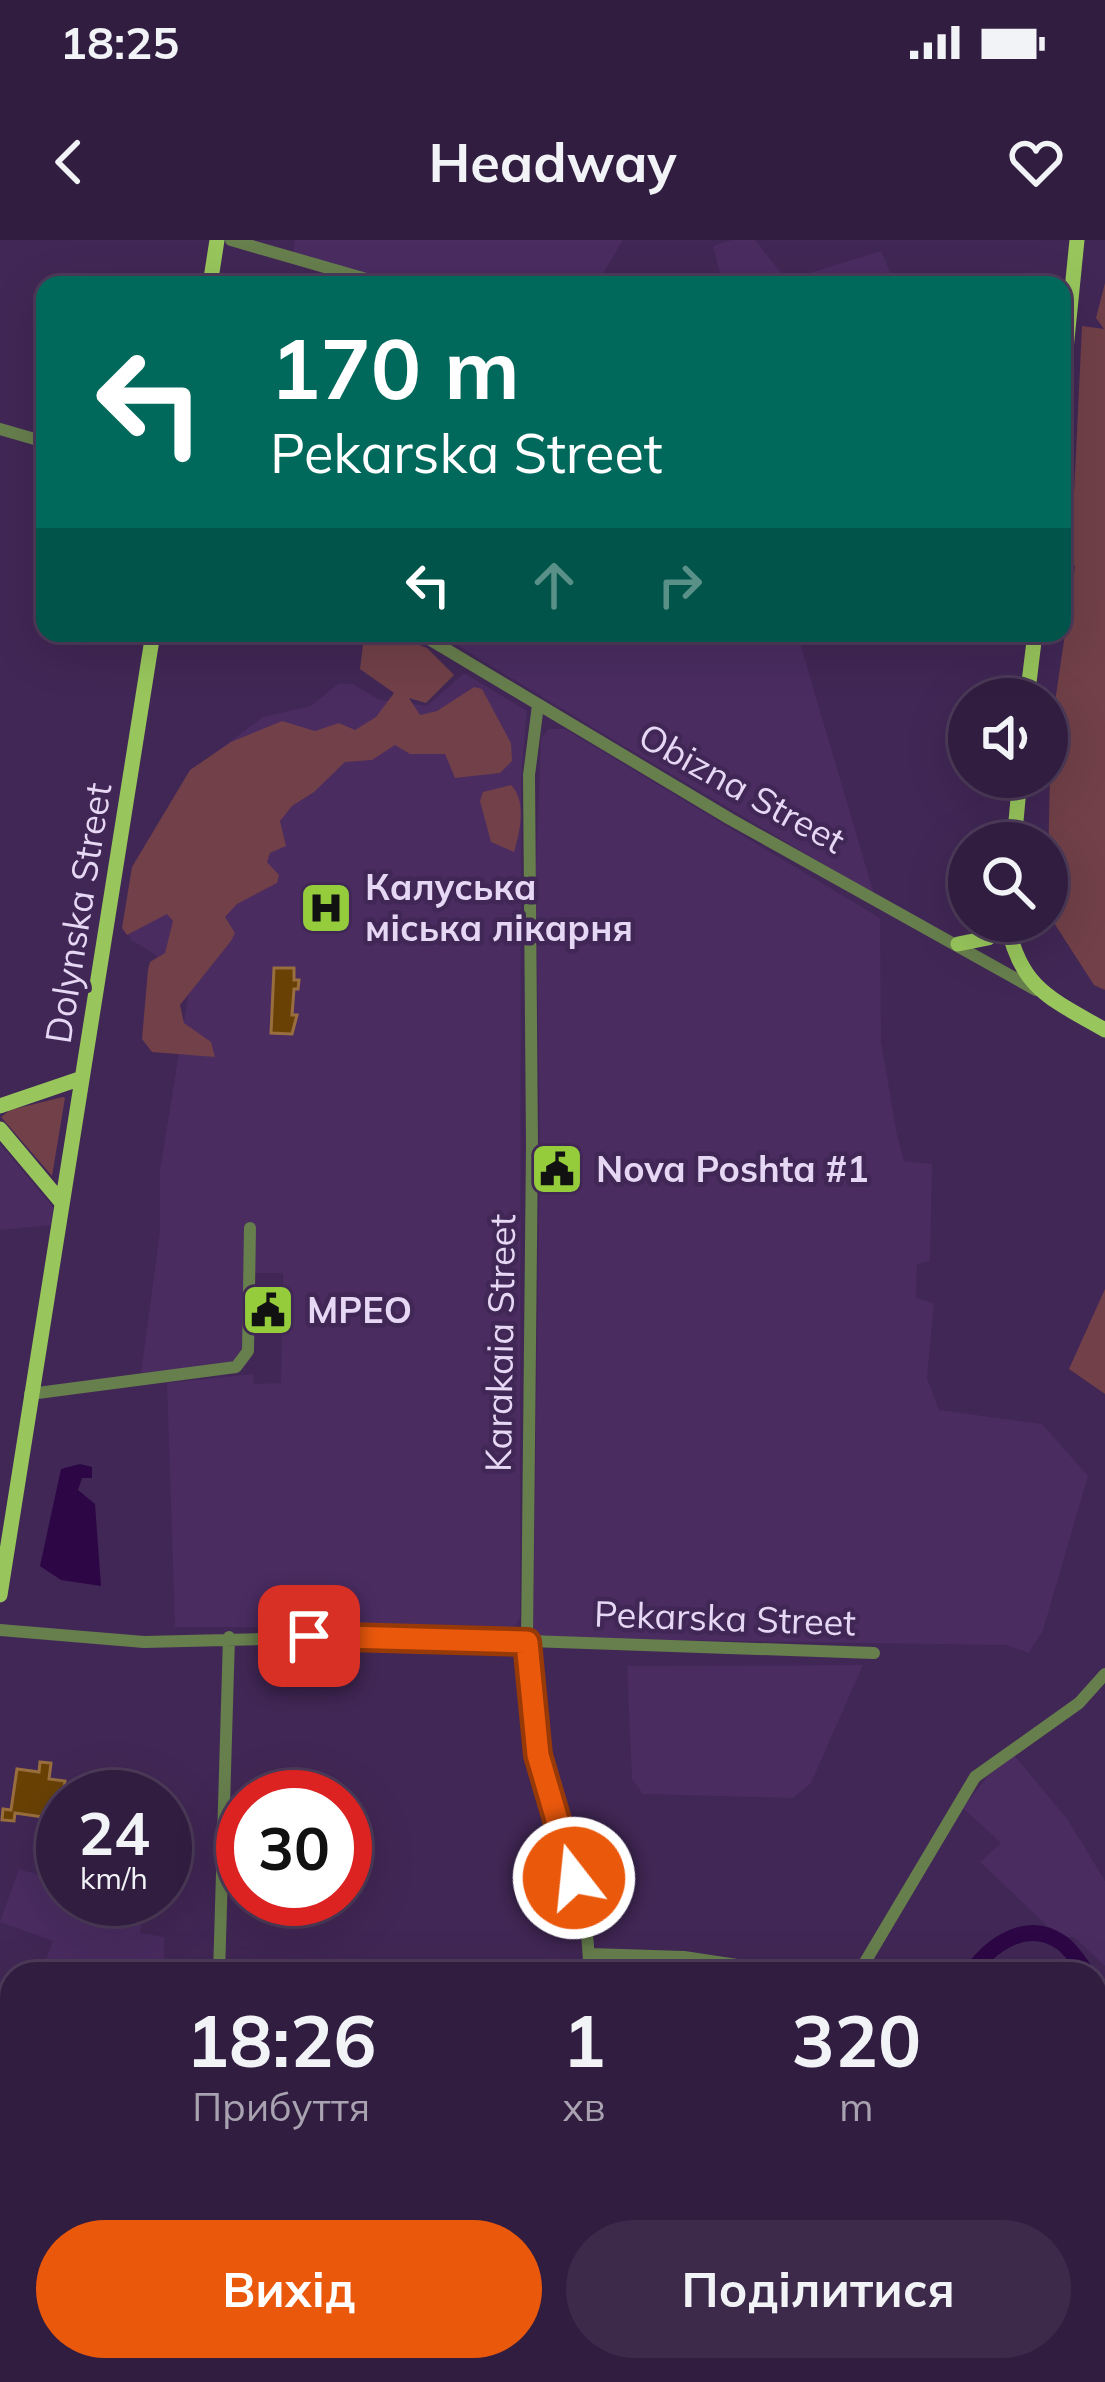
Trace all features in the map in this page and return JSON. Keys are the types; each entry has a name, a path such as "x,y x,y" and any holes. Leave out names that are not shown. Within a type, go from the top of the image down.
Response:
{"main road":[{"path":"211,276 217,240"},
{"path":"1071,300 1077,240"},
{"name":"Dolynska Street","path":"0,1595 152,642"},
{"path":"1030,678 1034,642"},
{"path":"958,944 968,942"},
{"path":"1011,942 1037,991"},
{"name":"Obizna Street","path":"1037,991 1105,1030"},
{"path":"0,1106 82,1078"},
{"path":"0,1130 62,1203"}],"street":[{"path":"231,240 356,276"},
{"path":"0,429 36,439"},
{"name":"Obizna Street","path":"434,642 730,819 1037,991"},
{"name":"Karakaia Street","path":"538,706 529,775 532,1146 527,1642 538,1755 586,1919 590,1962"},
{"path":"30,1394 236,1367 248,1351 250,1228"},
{"name":"Pekarska Street","path":"0,1630 144,1642 230,1637 874,1653"},
{"path":"219,1962 230,1637"},
{"path":"865,1962 975,1777 1078,1703 1105,1674"},
{"path":"590,1954 717,1962"}],"shaded area":[{"path":"295,240 623,240 601,276 370,276 293,254"},
{"path":"755,240 784,276 721,276 713,246"},
{"path":"881,251 892,276 800,276"},
{"path":"1105,283 1105,990 1094,985 1066,942 1068,822 1049,822 1049,798 1068,798 1068,678 1059,678 1064,642 1071,642 1075,566 1071,566 1071,506 1082,326 1104,329 1096,318"},
{"path":"363,642 412,642 427,648 454,675 426,703 409,698 420,715 437,711 474,687 482,689 511,743 512,761 500,773 455,778 445,754 410,754 395,745 372,760 345,762 280,821 286,846 270,853 267,862 279,875 277,883 237,904 225,917 235,933 231,941 180,1005 184,1023 211,1042 215,1057 152,1052 142,1039 148,970 150,962 165,953 173,921 167,914 127,935 122,928 132,867 190,770 231,742 282,721 315,731 339,723 355,730 376,717 394,693 360,669"},
{"path":"452,642 800,642 874,894"},
{"path":"464,673 527,711 521,777 520,1617 515,1627 500,1634 377,1627 175,1627 167,1383 253,1374 254,1384 281,1383 283,1273 244,1273 243,1352 231,1364 141,1373 160,1231 160,1170 189,991 153,953 131,940 125,928 144,854 195,768 263,717 311,706 338,684 353,684 380,700 427,706"},
{"path":"549,729 565,729 880,918 881,1042 897,1135 904,1161 932,1164 930,1261 917,1264 916,1298 934,1303 927,1378 939,1410 1042,1424 1088,1476 1043,1630 1029,1653 1007,1645 533,1638 540,1152 536,868 541,738"},
{"path":"511,785 521,808 514,852 491,842 480,801 483,792"},
{"path":"63,1097 52,1176 1,1117 10,1110"},
{"path":"0,1144 54,1208 51,1225 0,1230"},
{"path":"1105,1289 1105,1394 1069,1369"},
{"path":"80,1464 92,1467 92,1478 82,1478 78,1490 95,1504 101,1586 61,1580 40,1566 61,1469"},
{"path":"863,1665 811,1783 793,1798 643,1794 632,1779 627,1666"},
{"path":"1014,1755 1068,1820 1105,1881 1105,1962 1074,1937 1059,1937 980,1862 1001,1843 963,1808 988,1776"},
{"path":"19,1869 36,1874 36,1926 141,1926 140,1933 164,1937 164,1959 45,1962 53,1941 0,1922"}],"building":[{"path":"274,968 294,968 294,980 299,980 294,989 292,1015 297,1015 292,1034 271,1033"},
{"path":"17,1769 36,1772 36,1816 15,1813 14,1821 2,1820 3,1809 11,1810"}],"waterway":[{"path":"980,1962 1010,1938 1036,1933 1062,1943 1079,1962"}],"place":[{"name":"Калуська міська лікарня","path":"326,908"},
{"name":"Nova Poshta #1","path":"557,1169"},
{"name":"МРЕО","path":"268,1310"}],"route":[{"path":"309,1636 527,1642 538,1755 574,1878"}]}
